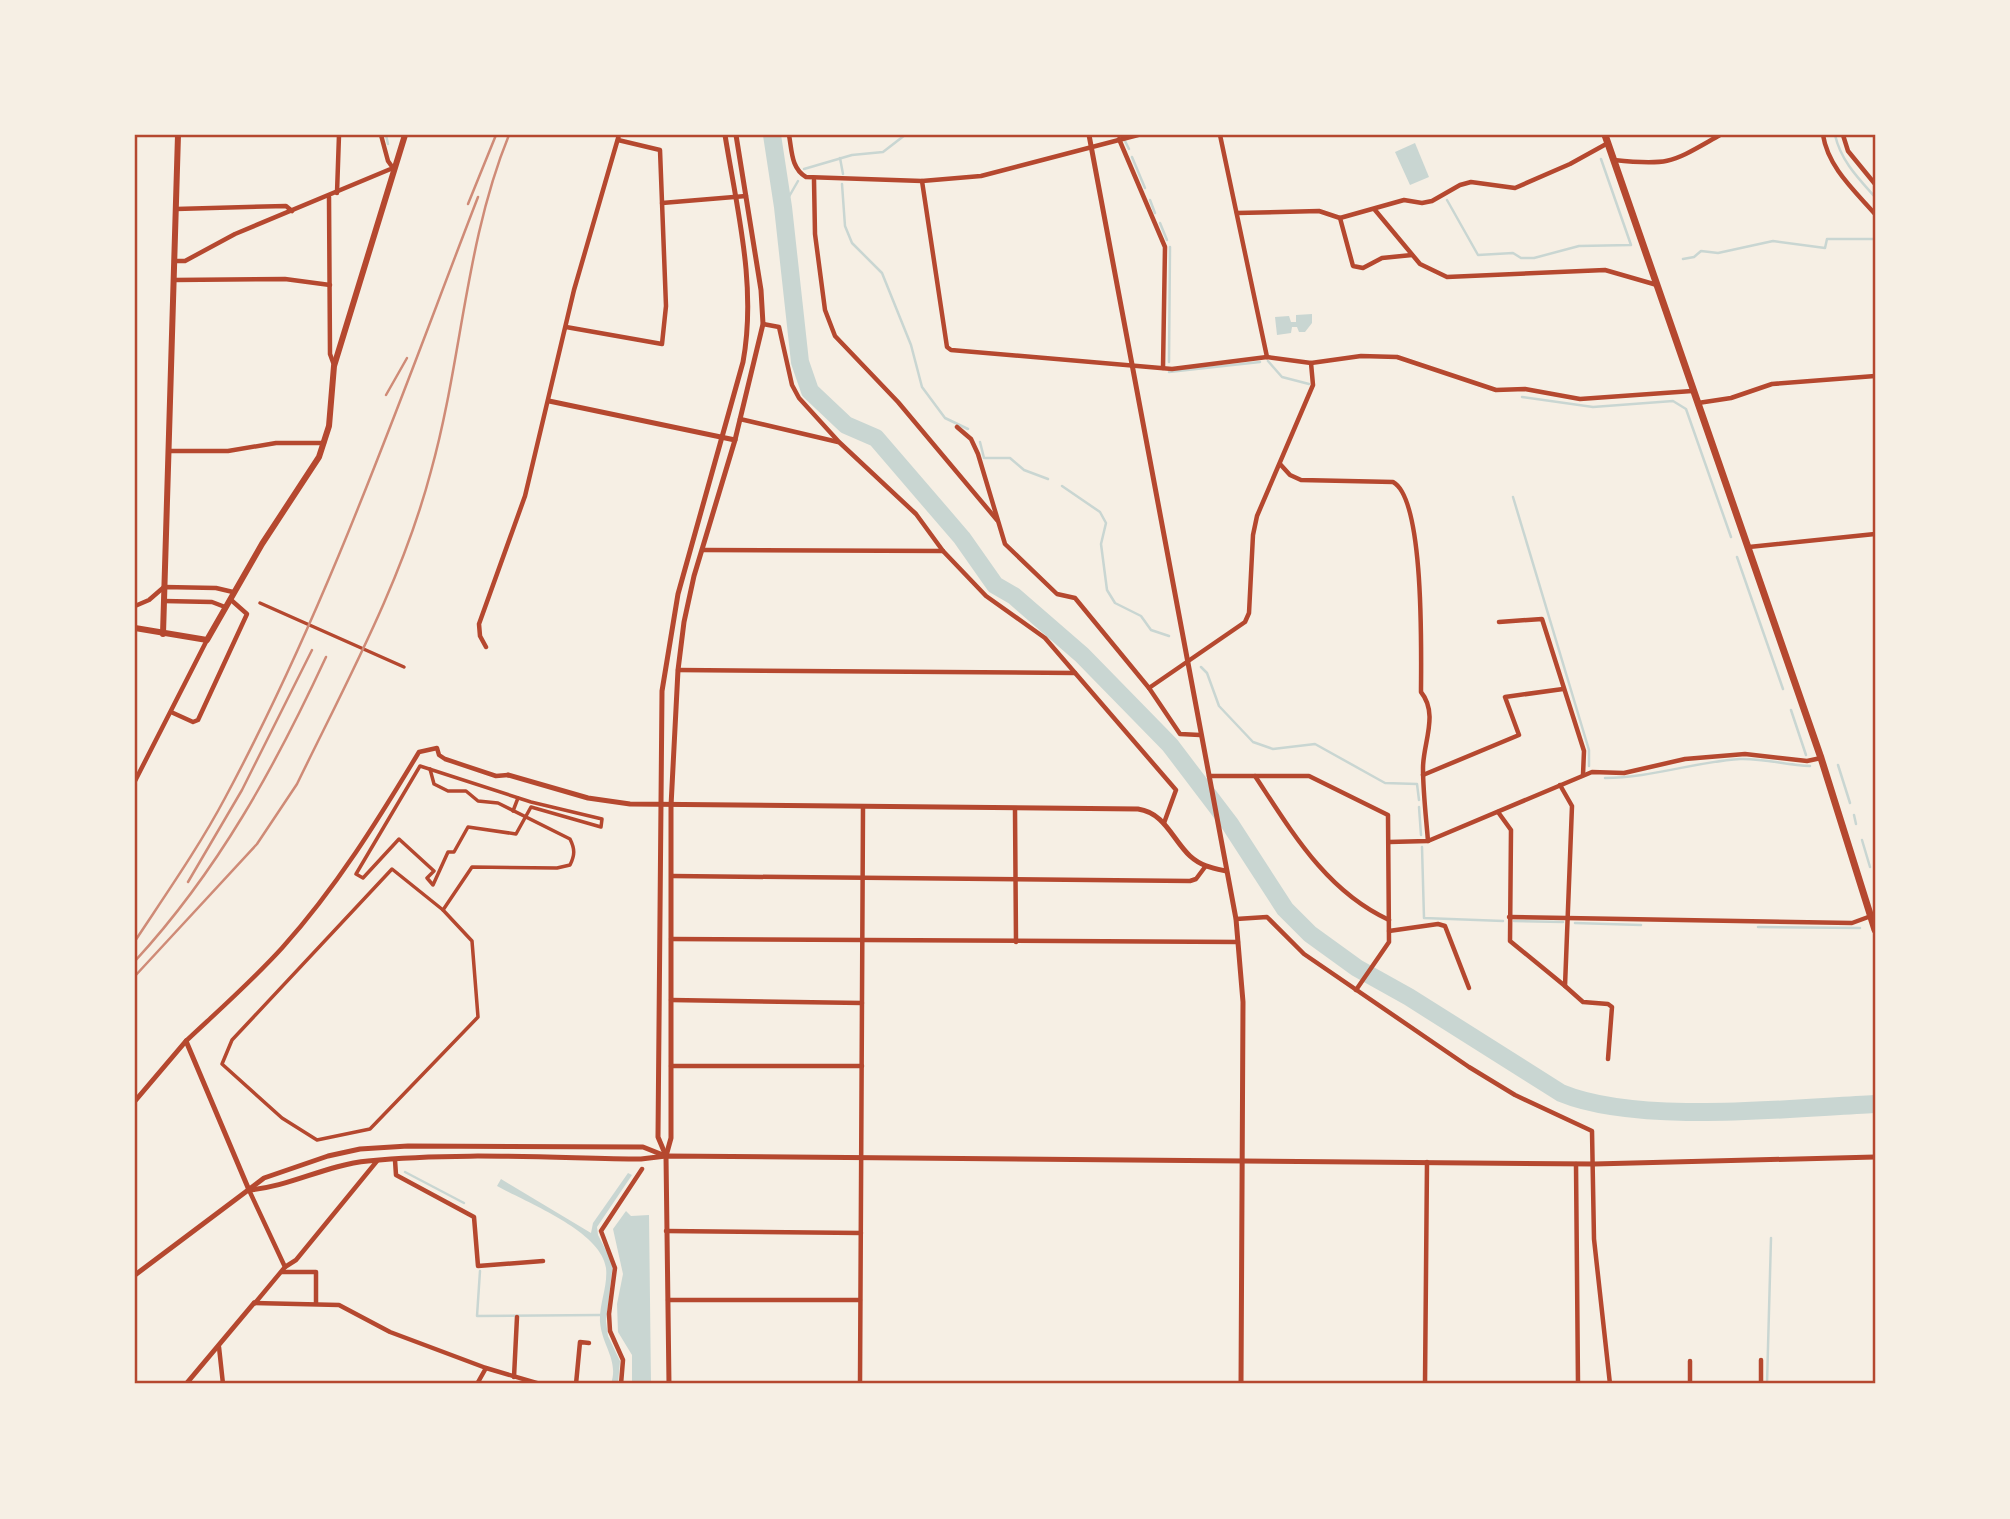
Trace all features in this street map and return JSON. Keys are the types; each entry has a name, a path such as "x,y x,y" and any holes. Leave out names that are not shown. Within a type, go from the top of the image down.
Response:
{"highway":[{"path":"1605,135 1821,758 1875,930"}],"main road":[{"path":"163,634 178,135"},
{"path":"135,628 207,640 231,595 319,457 329,426 334,366 405,135"}],"street":[{"path":"337,193 339,135"},
{"path":"173,261 185,261 235,234 393,168 381,135"},
{"path":"666,1156 658,1137 661,718 669,638 677,594 743,362 749,327 749,288 725,135"},
{"path":"669,1384 666,1156 671,1138 671,806 678,670 684,622 735,440 763,324 761,290 736,135"},
{"path":"789,135 798,173 814,180 922,181 981,176 1138,135"},
{"path":"1088,135 1236,919 1243,1002 1241,1384"},
{"path":"1220,135 1267,357"},
{"path":"1614,160 1646,163 1679,160 1720,135"},
{"path":"1823,135 1826,153 1832,163 1875,214"},
{"path":"1843,135 1848,151 1875,184"},
{"path":"486,648 480,636 479,624 525,496 549,401 566,327 596,207 618,137 660,150 666,306 662,344 566,327"},
{"path":"1119,139 1165,247 1163,368"},
{"path":"1237,213 1319,211 1340,218 1404,200 1422,203 1432,201 1471,182 1515,188 1570,164 1608,143"},
{"path":"814,180 815,234 825,310 835,336 898,402 997,520"},
{"path":"922,181 947,347 951,350 1163,368 1267,357 1311,363 1361,356 1397,357 1496,390 1525,389 1580,399 1652,396 1692,391"},
{"path":"662,203 746,196"},
{"path":"328,197 330,354 334,366"},
{"path":"175,209 286,206 292,211"},
{"path":"1375,210 1412,255 1432,272 1447,277 1605,270 1657,285"},
{"path":"1340,218 1353,266 1363,268 1382,258 1412,255"},
{"path":"173,280 285,279 330,285"},
{"path":"763,324 779,327 792,385 799,398 839,442 916,514 943,551 986,596 1045,638 1176,790 1164,823"},
{"path":"1149,688 1187,659 1245,622 1249,613 1253,535 1257,516 1313,385 1311,363"},
{"path":"1696,403 1731,398 1772,384 1875,376"},
{"path":"549,401 735,440"},
{"path":"740,419 839,442"},
{"path":"957,426 971,439 978,454 1005,544 1057,594 1075,598 1149,688 1180,734 1187,737 1200,735"},
{"path":"168,451 228,451 276,443 324,443"},
{"path":"1280,464 1290,475 1301,480 1394,482 1404,491 1415,538 1419,587 1420,692 1428,704 1429,729 1423,775 1427,841"},
{"path":"1748,547 1875,534"},
{"path":"703,550 943,551"},
{"path":"135,606 149,600 164,587 216,588 231,595 247,614 198,720 193,722 171,712"},
{"path":"164,601 212,602 225,607"},
{"path":"260,603 404,667"},
{"path":"1499,622 1542,619 1584,751 1582,776"},
{"path":"135,781 207,640"},
{"path":"678,670 1075,673"},
{"path":"1423,775 1519,735 1505,697 1563,689"},
{"path":"135,1101 186,1041 281,950 323,899 361,847 419,751 437,748 439,755 445,759 496,776 508,775 588,798 661,806 1138,809 1150,811 1164,823 1189,856 1205,867 1226,871"},
{"path":"1390,842 1427,841 1592,772 1624,773 1685,759 1745,754 1807,761 1821,758"},
{"path":"420,766 430,769 518,798 602,819 601,827 531,807 516,834 468,827 453,852 448,852 433,885 427,878 434,871 399,839 363,878 356,874 420,766"},
{"path":"430,769 434,784 448,791 466,791 478,800 498,803 569,839 574,857 569,865 557,868 472,867 443,910"},
{"path":"1208,776 1309,776 1388,815 1389,942 1358,988"},
{"path":"1255,776 1310,859 1370,911 1390,920"},
{"path":"1560,785 1572,806 1566,986"},
{"path":"513,811 518,798"},
{"path":"860,1384 863,807"},
{"path":"1015,810 1016,942"},
{"path":"1498,812 1511,830 1509,937 1513,945 1583,1002 1608,1004 1612,1007 1608,1059"},
{"path":"672,876 1190,881 1196,879 1205,867"},
{"path":"392,869 443,910 472,941 478,1017 370,1129 317,1140 282,1118 222,1064 232,1040 392,869"},
{"path":"1509,917 1852,923 1871,916"},
{"path":"1236,919 1267,917 1304,954 1515,1095 1592,1131 1594,1239 1610,1384"},
{"path":"1389,930 1438,924 1445,926 1469,988"},
{"path":"671,939 1238,942"},
{"path":"671,1000 863,1003"},
{"path":"186,1041 283,1269"},
{"path":"671,1066 863,1066"},
{"path":"135,1275 264,1178 292,1167 360,1149 408,1146 643,1147 666,1156"},
{"path":"248,1190 270,1189 332,1168 395,1160 641,1159 666,1156 1594,1164 1875,1157"},
{"path":"395,1160 396,1175 474,1217 478,1266 543,1261"},
{"path":"186,1384 283,1269 296,1260 377,1161"},
{"path":"1425,1384 1427,1162"},
{"path":"1576,1164 1578,1384"},
{"path":"621,1384 623,1360 610,1331 609,1314 615,1268 601,1231 642,1169"},
{"path":"666,1231 861,1233"},
{"path":"283,1269 316,1272 316,1304"},
{"path":"667,1300 860,1300"},
{"path":"254,1303 347,1307 390,1332 486,1368 540,1384"},
{"path":"514,1377 517,1317"},
{"path":"576,1384 580,1342 589,1342"},
{"path":"219,1347 223,1384"},
{"path":"1761,1360 1761,1384"},
{"path":"1690,1361 1690,1384"},
{"path":"477,1384 486,1368"}],"shaded area":[{"path":"1415,143 1429,177 1410,185 1395,152"},
{"path":"1312,314 1312,323 1305,332 1299,332 1297,327 1292,327 1291,333 1277,335 1275,317 1289,316 1291,322 1296,322 1296,315"},
{"path":"628,1173 632,1175 597,1227 598,1235 613,1264 606,1321 608,1336 620,1361 618,1384 611,1384 612,1360 600,1322 606,1275 601,1255 591,1242 561,1219 497,1186 501,1179 591,1233 593,1223"},
{"path":"626,1211 631,1216 649,1215 651,1384 632,1384 632,1355 618,1332 617,1304 623,1274 613,1229"}],"waterway":[{"path":"386,135 388,144"},
{"path":"772,135 783,207 800,362 810,391 846,425 876,438 962,538 995,585 1014,596 1082,655 1170,745 1230,824 1285,909 1310,934 1357,968 1409,997 1561,1093 1593,1103 1672,1112 1759,1111 1875,1104"},
{"path":"804,169 852,155 883,152 905,135"},
{"path":"1835,135 1846,161 1875,197"},
{"path":"1125,141 1129,149"},
{"path":"1132,157 1145,188"},
{"path":"840,158 843,174"},
{"path":"1447,200 1478,255 1513,253 1521,258 1534,258 1579,246 1631,245 1601,159"},
{"path":"783,207 798,181"},
{"path":"842,184 845,226 852,243 882,273 911,345 922,387 945,418 968,429"},
{"path":"1150,200 1155,213"},
{"path":"1160,223 1167,240"},
{"path":"1683,259 1694,257 1701,251 1718,253 1773,241 1825,248 1827,239 1875,239"},
{"path":"1169,362 1170,247"},
{"path":"1268,361 1282,377 1309,384"},
{"path":"1169,372 1260,362"},
{"path":"1522,397 1593,407 1673,401 1686,409 1731,537"},
{"path":"980,442 984,458 1010,458 1024,470 1048,479"},
{"path":"1062,486 1100,512 1106,523 1101,544 1107,590 1115,603 1141,616 1151,630 1169,636"},
{"path":"1513,497 1589,750 1589,766"},
{"path":"1737,557 1783,689"},
{"path":"1201,667 1207,673 1219,706 1253,742 1273,749 1315,744 1385,783 1417,784 1419,800"},
{"path":"1791,710 1806,755"},
{"path":"1605,778 1740,759 1810,766"},
{"path":"1838,765 1850,803"},
{"path":"1419,807 1421,835"},
{"path":"1854,815 1856,824"},
{"path":"1862,840 1870,867"},
{"path":"1422,847 1424,918 1503,921"},
{"path":"1514,921 1563,922"},
{"path":"1575,923 1641,925"},
{"path":"1758,927 1860,928"},
{"path":"405,1172 464,1203"},
{"path":"1767,1384 1771,1238"},
{"path":"480,1271 477,1316 600,1315"}],"railway":[{"path":"468,204 496,135"},
{"path":"135,976 257,844 297,784 372,631 405,552 431,471 450,387 473,260 494,176 509,135"},
{"path":"135,941 215,816 297,652 361,501 478,197"},
{"path":"386,395 407,358"},
{"path":"188,882 242,790 312,650"},
{"path":"135,961 193,891 243,816 326,657"}]}
